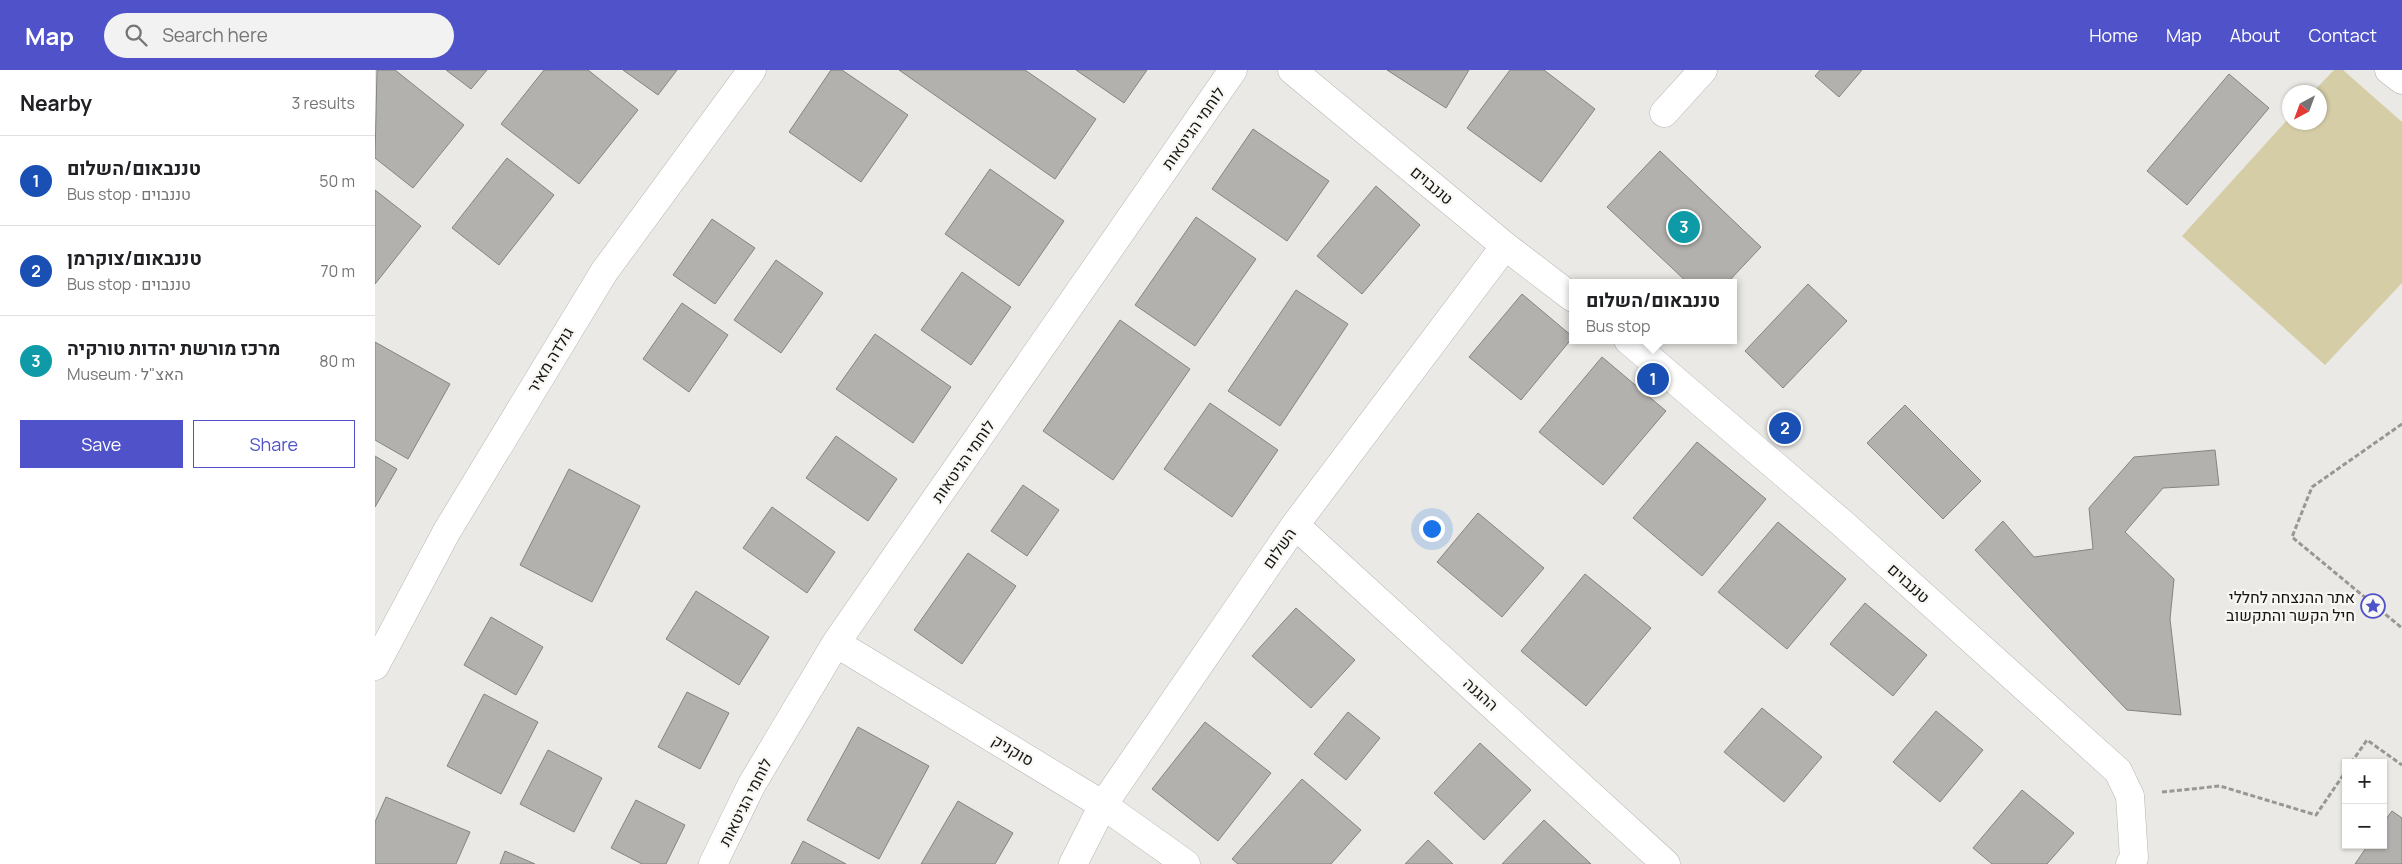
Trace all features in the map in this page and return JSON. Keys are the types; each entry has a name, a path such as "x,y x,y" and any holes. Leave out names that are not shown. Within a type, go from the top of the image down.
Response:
{"street":[{"name":"גולדה מאיר","path":"375,666 447,531 603,272 752,70"},
{"name":"לוחמי הגיטאות","path":"713,864 752,784 836,643 1233,70"},
{"name":"טננבוים","path":"1292,70 1505,246 1569,295"},
{"path":"1663,113 1703,70"},
{"path":"2389,70 2402,80"},
{"name":"השלום","path":"1073,864 1103,805 1295,525 1505,246"},
{"name":"טננבוים","path":"1633,344 1843,523 2118,771 2130,796 2132,861"},
{"name":"ההגנה","path":"1295,525 1666,864"},
{"name":"סוקניק","path":"836,643 1103,805 1186,864"}],"path":[{"path":"2402,424 2312,487 2292,537 2402,628"},
{"path":"2354,759 2367,740 2402,765"},
{"path":"2130,796 2220,786 2316,815 2342,777"}],"shaded area":[{"path":"2334,70 2343,70 2402,122 2402,283 2325,365 2182,236 2282,126 2282,130 2327,130 2327,85 2320,85"}],"building":[{"path":"377,70 395,70 464,125 413,188 375,158"},
{"path":"446,70 487,70 471,89"},
{"path":"544,70 588,70 638,110 579,184 501,124"},
{"path":"623,70 677,70 658,95"},
{"path":"831,70 842,70 908,115 861,182 789,132"},
{"path":"899,70 1025,70 1096,119 1055,179"},
{"path":"1076,70 1147,70 1124,103"},
{"path":"1387,70 1469,70 1446,108"},
{"path":"1510,70 1544,70 1595,109 1541,182 1467,128"},
{"path":"1820,70 1862,70 1839,97 1815,76"},
{"path":"2229,74 2269,108 2187,205 2147,171"},
{"path":"1253,129 1329,181 1287,241 1212,189"},
{"path":"1660,151 1761,247 1731,279 1684,279 1607,207"},
{"path":"507,158 554,195 499,265 452,228"},
{"path":"990,169 1064,221 1019,286 945,234"},
{"path":"1376,186 1420,225 1362,294 1317,256"},
{"path":"375,190 421,226 375,284"},
{"path":"1196,217 1256,259 1195,346 1135,305"},
{"path":"712,219 755,248 715,304 673,275"},
{"path":"776,260 823,293 781,353 734,320"},
{"path":"962,272 1011,307 971,365 921,330"},
{"path":"1808,284 1847,321 1783,388 1745,351"},
{"path":"1296,290 1348,324 1280,426 1228,391"},
{"path":"1522,294 1569,334 1569,342 1521,400 1469,357"},
{"path":"682,303 728,335 689,392 643,359"},
{"path":"1120,320 1190,369 1113,480 1043,431"},
{"path":"875,334 951,387 913,443 836,389"},
{"path":"375,342 450,384 408,459 375,440"},
{"path":"1602,357 1666,411 1603,485 1539,432"},
{"path":"1210,403 1278,450 1232,517 1164,469"},
{"path":"1905,405 1981,481 1943,519 1867,443"},
{"path":"836,436 897,479 868,521 806,478"},
{"path":"1697,442 1766,499 1702,576 1633,518"},
{"path":"2215,450 2219,485 2163,488 2125,532 2174,579 2170,619 2181,715 2127,710 1975,550 2003,521 2034,557 2093,549 2089,508 2134,457"},
{"path":"375,456 397,469 375,507"},
{"path":"569,469 640,506 592,602 520,565"},
{"path":"1023,485 1059,510 1027,556 991,531"},
{"path":"772,507 835,552 807,593 743,548"},
{"path":"1478,513 1544,568 1502,617 1437,562"},
{"path":"1778,522 1846,579 1787,649 1718,592"},
{"path":"968,553 1016,586 962,664 914,630"},
{"path":"1585,574 1651,628 1586,706 1521,651"},
{"path":"696,591 769,637 739,685 666,639"},
{"path":"1865,603 1927,655 1893,696 1830,644"},
{"path":"1296,608 1355,660 1311,708 1252,656"},
{"path":"491,617 543,647 516,695 464,665"},
{"path":"687,692 729,713 700,769 658,747"},
{"path":"484,694 538,722 501,794 447,766"},
{"path":"1762,708 1822,757 1784,802 1724,752"},
{"path":"1936,711 1983,750 1940,802 1893,762"},
{"path":"1348,712 1380,738 1346,780 1314,754"},
{"path":"1205,722 1271,773 1218,841 1152,789"},
{"path":"858,727 929,766 879,859 807,820"},
{"path":"1480,743 1531,790 1484,840 1434,793"},
{"path":"548,750 602,778 574,832 520,804"},
{"path":"1302,779 1361,830 1331,864 1238,864 1232,859"},
{"path":"2022,790 2074,833 2047,864 1992,864 1973,848"},
{"path":"386,797 470,832 456,864 375,864 375,822"},
{"path":"636,800 685,825 666,864 642,864 611,848"},
{"path":"958,801 1013,833 995,864 921,864"},
{"path":"2392,811 2402,818 2402,864 2355,864 2365,849 2387,849 2387,818"},
{"path":"1544,820 1591,864 1502,864"},
{"path":"1428,840 1453,864 1405,864"},
{"path":"803,841 846,864 791,864"},
{"path":"505,851 535,864 500,864"}],"place":[{"name":"מרכז מורשת יהדות טורקיה","path":"1684,227"},
{"name":"טננבאום/השלום","path":"1653,379"},
{"name":"טננבאום/צוקרמן","path":"1785,428"},
{"name":"אתר ההנצחה לחללי חיל הקשר והתקשוב","path":"2373,606"}]}
